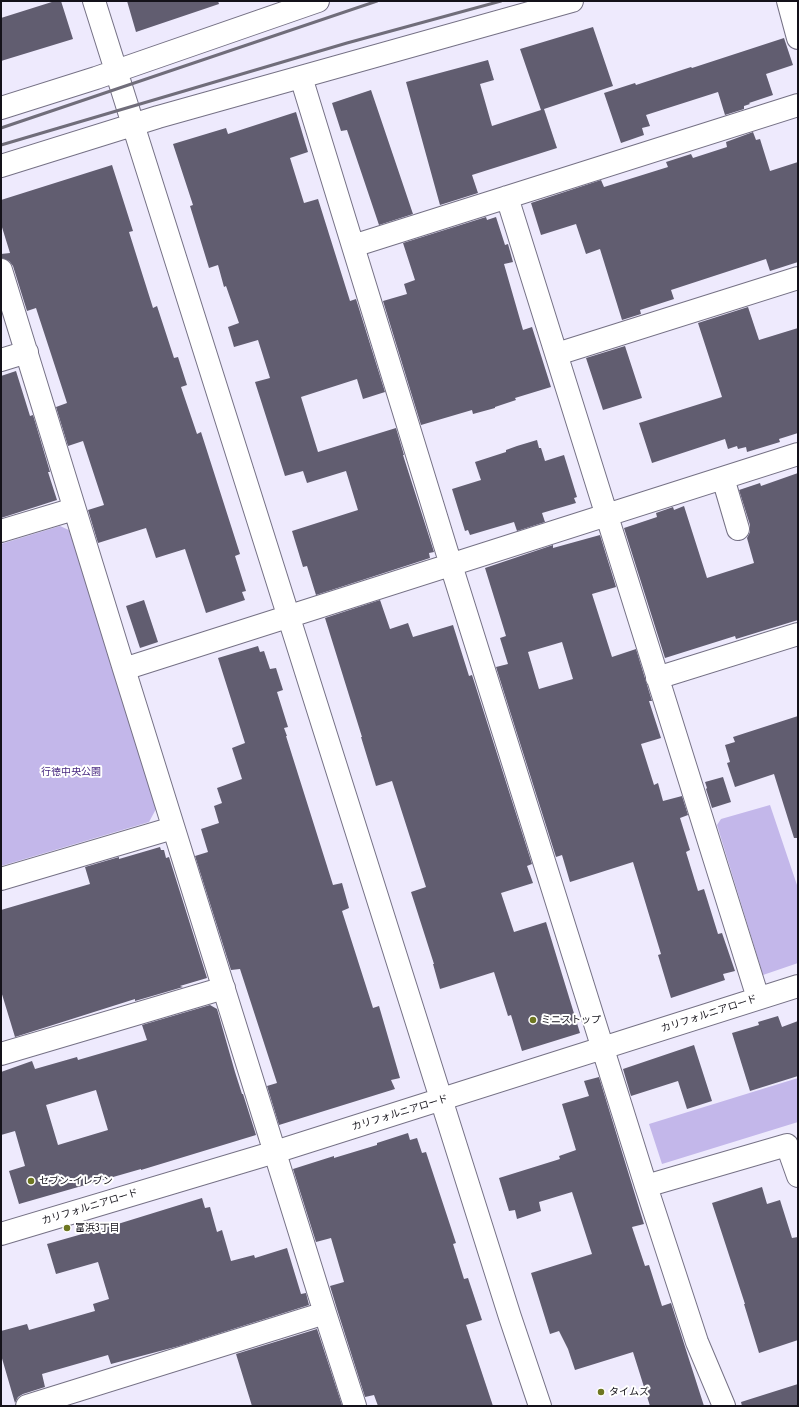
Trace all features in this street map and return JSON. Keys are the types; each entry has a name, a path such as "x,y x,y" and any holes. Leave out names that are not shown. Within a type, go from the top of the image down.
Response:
{"street":[{"path":"94,1 290,617 510,1317 540,1406"},
{"path":"1,108 117,71 318,1"},
{"path":"1,166 134,125 572,1"},
{"path":"788,1 798,38"},
{"path":"301,77 451,565 646,1186 696,1342 724,1406"},
{"path":"353,246 798,105"},
{"path":"507,197 758,998"},
{"path":"1,270 173,828 325,1313 356,1406"},
{"path":"557,354 798,278"},
{"path":"1,360 27,352"},
{"path":"124,669 798,454"},
{"path":"723,478 738,529"},
{"path":"1,531 74,509"},
{"path":"657,678 798,634"},
{"path":"1,879 173,828"},
{"name":"カリフォルニアロード","path":"1,1234 275,1152 798,986"},
{"path":"1,1054 224,988"},
{"path":"646,1186 787,1145 798,1176"},
{"path":"27,1406 325,1313"}],"green space":[{"name":"行徳中央公園","path":"60,526 71,531 156,809 149,822 1,866 1,544"},
{"path":"770,805 798,888 798,963 763,975 717,825 721,819"},
{"path":"798,1078 798,1122 662,1164 649,1124"}],"building":[{"path":"55,1 61,1 73,39 1,61 1,18"},
{"path":"127,1 218,1 219,4 136,32"},
{"path":"593,27 613,86 541,110 520,49"},
{"path":"784,38 793,65 766,74 773,95 749,103 750,104 744,106 744,109 725,115 718,92 646,115 650,126 642,128 644,135 621,143 604,93 635,83 636,85 691,67 692,68"},
{"path":"488,60 494,80 480,84 492,126 544,109 557,148 472,175 478,193 440,205 406,82"},
{"path":"371,90 413,214 379,225 347,130 341,131 332,103"},
{"path":"296,112 308,152 290,158 304,203 318,199 350,301 356,299 385,392 363,399 357,379 301,397 318,452 396,428 403,455 434,552 429,553 430,558 316,595 307,566 303,567 292,531 358,510 346,471 307,483 303,471 285,476 255,382 270,378 258,340 234,347 228,327 239,323 226,286 224,287 218,265 209,268 190,206 193,205 173,144 226,128 228,134"},
{"path":"753,132 756,140 760,139 770,171 798,162 798,262 770,271 766,259 671,290 674,299 640,310 641,314 622,320 600,249 586,254 576,224 541,235 531,203 601,180 604,187 668,167 666,162 691,154 693,158 727,147 726,142"},
{"path":"112,165 133,231 129,232 153,308 157,306 174,358 178,357 187,385 181,387 197,434 201,432 240,554 235,556 246,591 242,592 245,600 206,613 185,549 156,558 146,528 98,543 88,510 104,505 83,441 68,446 56,407 67,403 36,308 27,311 13,266 9,261 1,258 1,254 10,253 1,224 1,200"},
{"path":"486,217 487,220 496,217 505,245 508,244 513,262 504,264 523,330 532,327 551,387 515,398 516,400 495,408 473,414 472,410 421,425 383,301 407,294 404,284 415,280 403,243"},
{"path":"748,307 759,340 798,328 798,433 779,439 780,442 747,452 746,447 738,449 737,446 728,449 725,439 652,463 639,423 722,397 698,323"},
{"path":"625,346 642,398 603,410 586,358"},
{"path":"16,371 30,416 33,415 57,500 1,518 1,376"},
{"path":"537,440 545,461 564,455 577,497 574,498 576,503 542,513 545,522 517,531 514,522 470,535 468,530 465,531 452,489 481,480 475,462"},
{"path":"798,473 798,620 736,639 735,636 665,658 624,528 657,517 656,513 673,507 674,510 684,506 707,578 754,563 747,538 750,532 750,525 739,490 760,483 761,486"},
{"path":"600,535 616,587 592,594 612,657 636,649 652,701 649,701 661,738 641,744 654,785 658,783 663,801 682,796 688,815 680,818 690,850 686,852 698,891 704,889 718,934 722,933 735,971 723,974 725,980 671,998 658,955 661,954 633,862 570,882 562,855 556,857 496,667 508,664 500,638 506,636 485,568 553,545 553,548","holes":["562,642 573,679 539,689 528,652"]},
{"path":"144,600 158,642 140,648 126,606"},
{"path":"380,600 390,629 408,623 413,637 453,625 469,676 472,675 532,864 527,866 533,883 501,893 514,932 546,922 580,1033 522,1051 511,1015 508,1016 494,972 440,989 434,964 411,892 426,887 392,781 376,786 325,618"},
{"path":"258,646 260,652 264,651 270,669 276,668 283,690 277,692 288,727 284,728 286,736 333,885 342,883 349,908 342,911 373,1008 379,1006 400,1078 391,1080 395,1089 279,1125 267,1086 277,1083 240,969 231,970 195,856 208,852 201,829 219,823 214,806 222,803 217,788 242,779 232,748 245,743 218,658"},
{"path":"798,716 798,838 794,838 774,774 735,787 727,763 730,762 725,745 735,742 733,737"},
{"path":"723,777 731,802 712,808 705,782"},
{"path":"160,847 161,850 164,850 166,858 169,857 207,978 180,986 183,987 135,1001 135,999 15,1037 1,991 1,910 90,884 85,867"},
{"path":"210,1005 217,1009 235,1072 256,1135 141,1170 19,1204 9,1171 25,1166 15,1131 1,1135 1,1072 32,1061 35,1069 77,1057 78,1060 147,1040 142,1025","holes":["96,1090 108,1130 58,1145 46,1105"]},
{"path":"778,1016 782,1027 798,1021 798,1076 750,1091 732,1033 759,1025 758,1022"},
{"path":"694,1045 712,1101 687,1109 678,1081 631,1096 623,1069"},
{"path":"599,1077 644,1224 632,1227 645,1266 649,1265 662,1306 671,1303 704,1406 650,1406 633,1352 575,1370 568,1349 559,1331 550,1334 531,1273 592,1254 572,1192 539,1202 541,1211 517,1219 515,1210 509,1211 499,1178 560,1159 559,1156 576,1150 562,1104 589,1096 584,1081"},
{"path":"408,1133 410,1140 417,1138 422,1153 426,1152 456,1243 453,1244 464,1279 468,1278 482,1320 466,1325 493,1406 378,1406 374,1395 365,1397 330,1286 344,1282 331,1238 316,1242 293,1169 334,1156 334,1158 377,1145 377,1143"},
{"path":"762,1187 767,1204 780,1200 792,1238 798,1237 798,1340 759,1353 745,1304 712,1203"},
{"path":"202,1198 205,1208 210,1207 217,1232 222,1230 231,1261 254,1255 255,1258 287,1248 301,1294 306,1293 309,1305 179,1346 111,1364 108,1355 42,1374 45,1387 23,1394 18,1397 15,1403 1,1355 1,1331 27,1324 29,1330 95,1311 93,1304 109,1299 98,1262 56,1274 47,1244"},
{"path":"317,1329 342,1405 252,1406 236,1354"},
{"path":"798,1384 798,1406 742,1406 741,1402"}],"railway":[{"path":"1,128 377,1"},
{"path":"1,145 347,43 501,1"}],"place":[{"name":"ミニストップ","path":"533,1020"},
{"name":"セブン-イレブン","path":"31,1181"},
{"name":"富浜3丁目","path":"67,1228"},
{"name":"タイムズ","path":"601,1392"}]}
